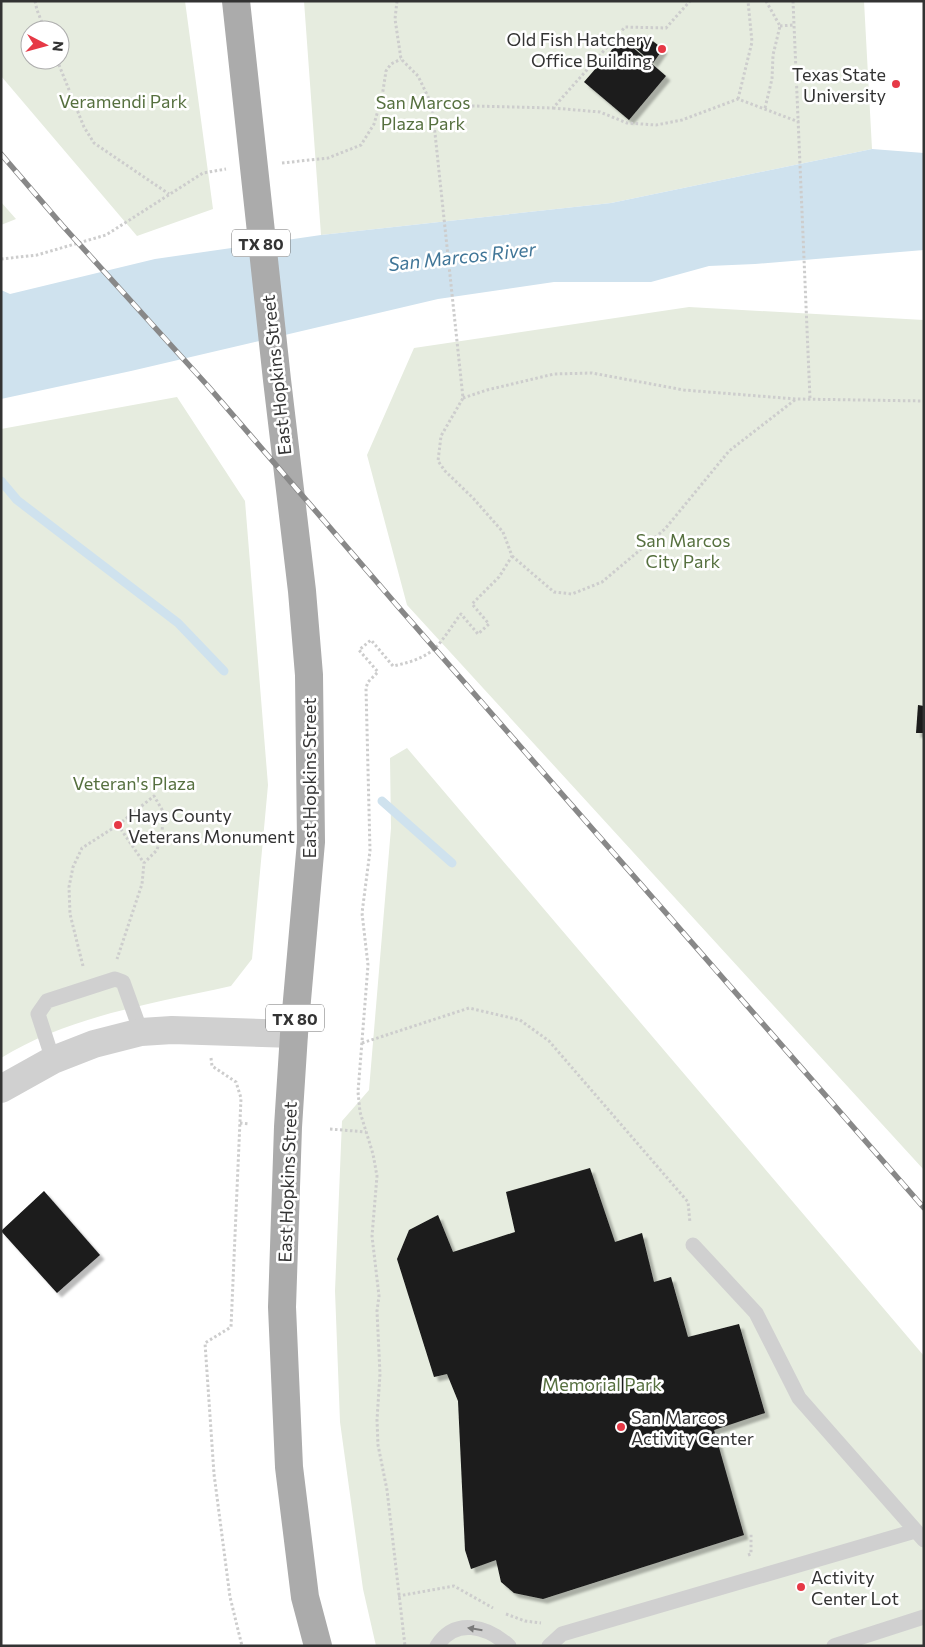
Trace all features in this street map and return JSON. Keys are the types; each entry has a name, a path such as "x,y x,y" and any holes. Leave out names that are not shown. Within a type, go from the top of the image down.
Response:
{"main road":[{"name":"East Hopkins Street","path":"236,1 245,96 302,591 309,674 311,842 294,1034 282,1307 289,1467 296,1533 306,1597 318,1646"}],"street":[{"path":"1,1088 53,1060 94,1044 141,1032 205,1030 294,1034"}],"lane":[{"path":"53,1060 38,1014 47,1001 115,979 122,982 141,1032"},
{"path":"549,1646 562,1634 920,1536 799,1398 756,1313 693,1245"},
{"path":"834,1646 924,1617"},
{"path":"437,1646 452,1631 465,1627 479,1628 499,1637 509,1646"}],"path":[{"path":"35,1 41,20"},
{"path":"397,1 395,19 401,59 418,76 432,104 434,114 463,398 441,436 438,461 445,471 473,498 503,532 512,556 554,592 572,594 602,582 665,529 729,451 796,399"},
{"path":"553,108 625,27 666,28 690,1"},
{"path":"738,99 752,42 748,1"},
{"path":"764,108 772,79 772,55 780,26 766,1"},
{"path":"793,1 810,399"},
{"path":"780,26 793,25"},
{"path":"279,163 328,158 361,145 374,124 382,97 386,71 391,64 401,59"},
{"path":"61,70 84,127 94,143 169,194"},
{"path":"432,104 553,108 600,112 627,123 656,125 682,120 738,99 799,122"},
{"path":"1,259 37,255 106,235 203,173 229,168"},
{"path":"463,398 486,390 554,374 592,373 684,390 796,399 924,401"},
{"path":"405,1646 386,1490 378,1445 377,1420 380,1374 377,1311 379,1285 372,1236 377,1176 360,1112 358,1092 368,965 362,913 370,851 366,688 368,682 378,672 359,650 371,640 393,666 408,663 428,654 435,648 462,614 478,634 489,624 472,604 499,576 512,556"},
{"path":"91,987 83,966 70,914 69,887 73,867 82,848 118,825 154,796 164,813 162,831 157,850 144,863 142,884 117,957 115,979"},
{"path":"118,825 144,863"},
{"path":"362,1043 469,1008 520,1020 549,1041 688,1202 693,1245"},
{"path":"205,1030 212,1066 236,1082 241,1098 231,1327 205,1343 216,1484 230,1597 242,1646"},
{"path":"240,1123 249,1124"},
{"path":"330,1129 366,1132"},
{"path":"742,1557 751,1554 751,1533"},
{"path":"398,1596 454,1586 500,1612 525,1621 544,1623"}],"green space":[{"name":"Veramendi Park","path":"1,1 185,1 213,209 137,236 1,76"},
{"name":"San Marcos Plaza Park","path":"304,1 864,1 872,149 611,203 321,235"},
{"path":"1,202 16,219 1,225"},
{"name":"San Marcos City Park","path":"689,307 924,320 924,1170 407,605 367,455 414,348"},
{"name":"Veteran's Plaza","path":"177,397 245,501 268,785 252,959 231,986 143,1005 84,1021 55,1031 1,1058 1,429"},
{"name":"Memorial Park","path":"407,748 924,1356 924,1646 376,1646 363,1589 340,1422 335,1291 342,1121 369,1090 391,828 390,758"}],"water":[{"name":"San Marcos River","path":"872,149 924,153 924,250 709,266 651,282 554,282 438,299 131,371 1,399 1,290 10,294 155,259 321,235 611,203"}],"building":[{"path":"645,35 663,49 653,63 635,48"},
{"path":"622,38 666,76 629,120 584,82"},
{"path":"918,705 924,706 924,733 916,733"},
{"path":"590,1168 615,1242 642,1233 654,1282 671,1277 688,1337 739,1324 765,1413 714,1430 744,1535 543,1599 514,1593 501,1582 496,1560 471,1569 465,1550 458,1401 447,1374 434,1377 397,1259 409,1230 438,1215 453,1252 515,1232 506,1192"},
{"path":"44,1191 100,1255 57,1293 1,1231"}],"waterway":[{"path":"1,481 17,500 178,623 224,671"},
{"path":"382,801 452,863"}],"railway":[{"path":"1,154 62,225 207,385 401,610 924,1208"}],"place":[{"name":"Old Fish Hatchery Office Building","path":"662,49"},
{"name":"Texas State University","path":"896,84"},
{"name":"Hays County Veterans Monument","path":"118,825"},
{"name":"San Marcos Activity Center","path":"621,1427"},
{"name":"Activity Center Lot","path":"801,1587"}]}
